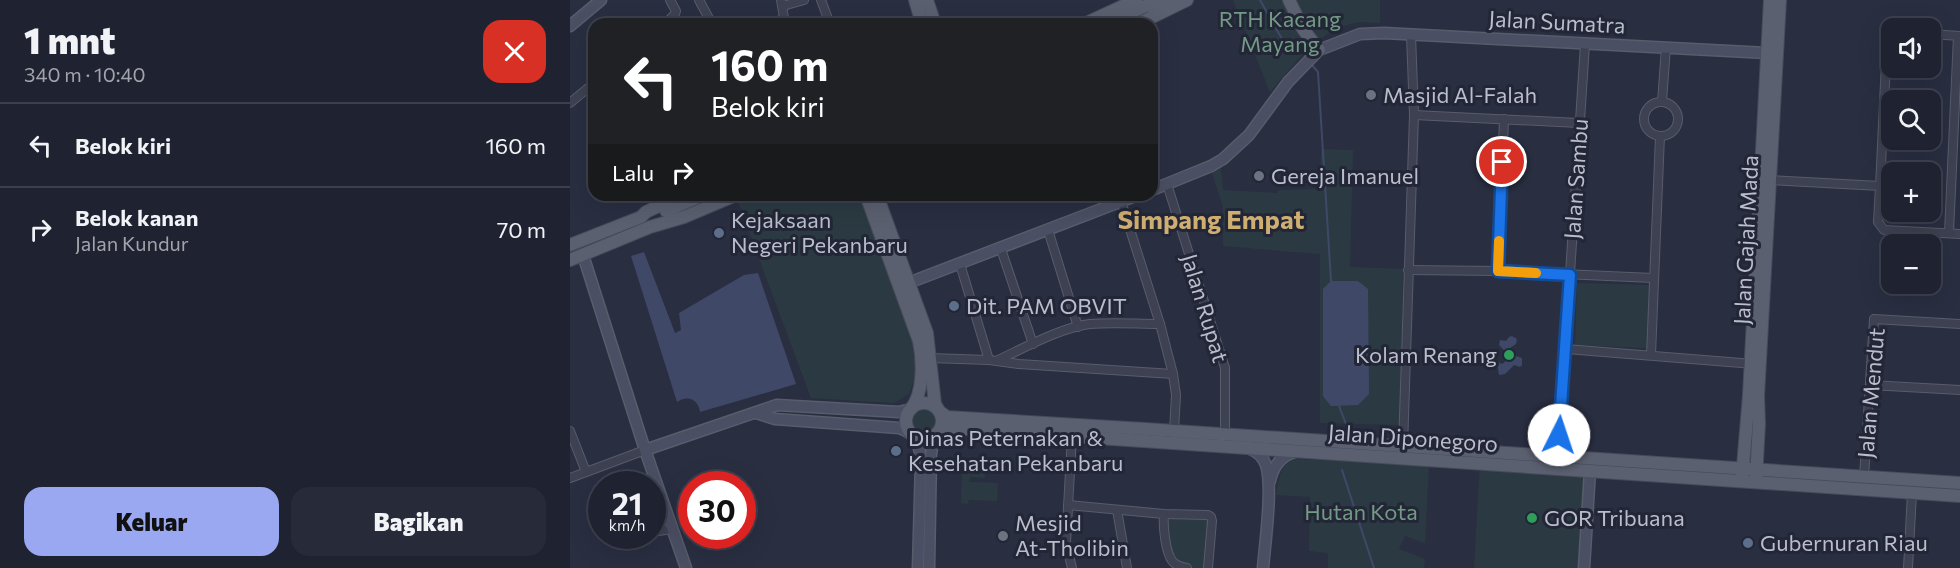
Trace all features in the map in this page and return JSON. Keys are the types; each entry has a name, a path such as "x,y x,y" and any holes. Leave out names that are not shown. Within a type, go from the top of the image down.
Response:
{"main road":[{"path":"915,0 920,18"},
{"path":"927,0 933,18"},
{"path":"1097,18 1136,0"},
{"path":"1119,18 1159,0"},
{"path":"1136,18 1174,0"},
{"path":"1150,18 1187,0"},
{"path":"1289,0 1303,29 1318,50"},
{"name":"Jalan Gajah Mada","path":"1770,0 1767,53 1770,91"},
{"name":"Jalan Gajah Mada","path":"1742,476 1755,364 1770,91 1780,0"},
{"path":"570,245 640,217 651,217 686,201"},
{"path":"650,227 686,201"},
{"path":"570,260 722,201"},
{"path":"869,201 905,285 927,333 933,396 942,422 937,433 929,438 924,439 912,434 906,423 918,392 920,347 905,285 879,201"},
{"name":"Jalan Gajah Mada","path":"1755,364 1756,476"},
{"path":"911,408 920,403 926,403 939,411"},
{"name":"Jalan Diponegoro","path":"939,411 951,418 1145,435 1250,449 1505,459 1558,457 1742,476"},
{"name":"Jalan Diponegoro","path":"937,433 951,428 1072,436 1145,435 1174,431 1403,447 1590,471 1864,477 1960,483"},
{"name":"Jalan Diponegoro","path":"1756,476 1960,496"}],"street":[{"path":"570,26 601,0"},
{"path":"670,0 676,11 671,18"},
{"path":"699,0 709,18"},
{"path":"784,18 782,3 804,0"},
{"path":"821,0 828,18"},
{"name":"Jalan Sumatra","path":"1158,188 1223,159 1249,135 1288,82 1318,50 1360,34 1411,34 1767,53"},
{"path":"1403,447 1414,114 1411,34"},
{"path":"1941,35 1959,36 1948,233"},
{"name":"Jalan Sambu","path":"1558,457 1585,44"},
{"path":"1662,102 1666,47"},
{"path":"1887,78 1878,222 1884,230 1960,234"},
{"path":"570,103 588,88"},
{"path":"1662,102 1672,106 1677,116 1675,128 1666,135 1660,136 1647,128 1644,118 1647,108 1652,104 1662,102"},
{"path":"1414,114 1579,123"},
{"path":"1498,271 1504,119"},
{"path":"1651,355 1660,136"},
{"path":"1765,180 1880,186"},
{"name":"Jalan Rupat","path":"1167,184 1225,368 1225,434"},
{"path":"905,285 1121,201 1161,324 1173,374 1176,395 1174,431"},
{"path":"1048,230 1078,327"},
{"path":"1001,249 1033,344"},
{"path":"583,255 645,450 686,568"},
{"path":"960,264 993,360"},
{"path":"1408,270 1498,271 1653,278"},
{"name":"Jalan Mendut","path":"1864,477 1874,319 1960,324"},
{"path":"993,360 1090,324 1161,324"},
{"path":"1566,349 1755,364"},
{"path":"930,358 993,360 1019,364 1173,374"},
{"path":"1870,385 1960,390"},
{"path":"570,477 777,405 898,412 911,408"},
{"path":"756,413 775,418 898,428 912,434 918,445 920,458 918,568"},
{"path":"570,431 586,472"},
{"path":"929,568 931,454 937,433"},
{"path":"1072,436 1066,543 1072,568"},
{"path":"1250,449 1260,454 1265,462 1269,488"},
{"path":"1263,568 1272,474 1285,455 1295,452"},
{"path":"1584,568 1590,471"},
{"path":"1908,568 1912,493"},
{"path":"1068,505 1208,515 1211,517 1208,568"},
{"path":"1117,510 1127,568"},
{"path":"1164,513 1163,526 1171,560 1187,568"},
{"path":"666,529 672,528"}],"green space":[{"name":"RTH Kacang Mayang","path":"1233,0 1380,0 1380,23 1361,22 1333,31 1310,48 1270,92"},
{"path":"1321,149 1353,150 1350,267 1403,269 1400,425 1320,423 1320,254 1223,246 1223,207 1210,167 1220,162 1223,190 1277,193 1278,190 1320,189"},
{"path":"864,201 914,334 917,371 909,394 894,403 811,398 738,202"},
{"path":"1577,283 1649,285 1647,348 1575,345"},
{"path":"924,409 932,413 936,421 932,429 924,433 916,429 912,421 916,413"},
{"name":"Hutan Kota","path":"1296,459 1429,465 1425,543 1405,536 1399,549 1425,559 1424,568 1328,568 1328,553 1309,551 1310,497 1276,495 1283,469 1290,461"},
{"name":"GOR Tribuana","path":"1480,463 1590,471 1584,568 1474,568"},
{"path":"962,469 985,470 985,478 970,477 969,482 998,483 997,501 969,500 968,504 961,503"},
{"path":"1164,514 1211,517 1208,568 1187,568 1171,560"}],"water":[{"path":"644,252 675,333 681,330 679,313 744,275 758,273 796,384 700,412 695,401 685,399 677,402 631,256"},
{"path":"1331,281 1358,281 1368,289 1369,394 1358,405 1331,406 1323,396 1323,289"},
{"path":"1512,336 1517,339 1516,344 1510,348 1513,355 1522,358 1522,365 1520,367 1514,365 1505,374 1499,375 1498,368 1491,362 1495,358 1501,364 1504,363 1507,357 1499,345 1500,340 1506,341"}],"waterway":[{"path":"1260,0 1282,39 1289,44 1294,41 1305,55"},
{"path":"1312,65 1318,72 1331,281"},
{"path":"1339,406 1346,424"},
{"path":"1342,470 1374,568"}],"slow traffic":[{"path":"1499,241 1498,271 1536,273"}],"place":[{"name":"Masjid Al-Falah","path":"1371,95"},
{"name":"Gereja Imanuel","path":"1259,176"},
{"name":"Kejaksaan Negeri Pekanbaru","path":"719,233"},
{"name":"Dit. PAM OBVIT","path":"954,306"},
{"name":"Kolam Renang","path":"1509,355"},
{"name":"Dinas Peternakan & Kesehatan Pekanbaru","path":"896,451"},
{"name":"GOR Tribuana","path":"1532,518"},
{"name":"Mesjid At-Tholibin","path":"1003,536"},
{"name":"Gubernuran Riau","path":"1748,543"}],"district":[{"name":"Simpang Empat","path":"1211,220"}],"route":[{"path":"1502,162 1498,271 1570,275 1559,435"}]}
